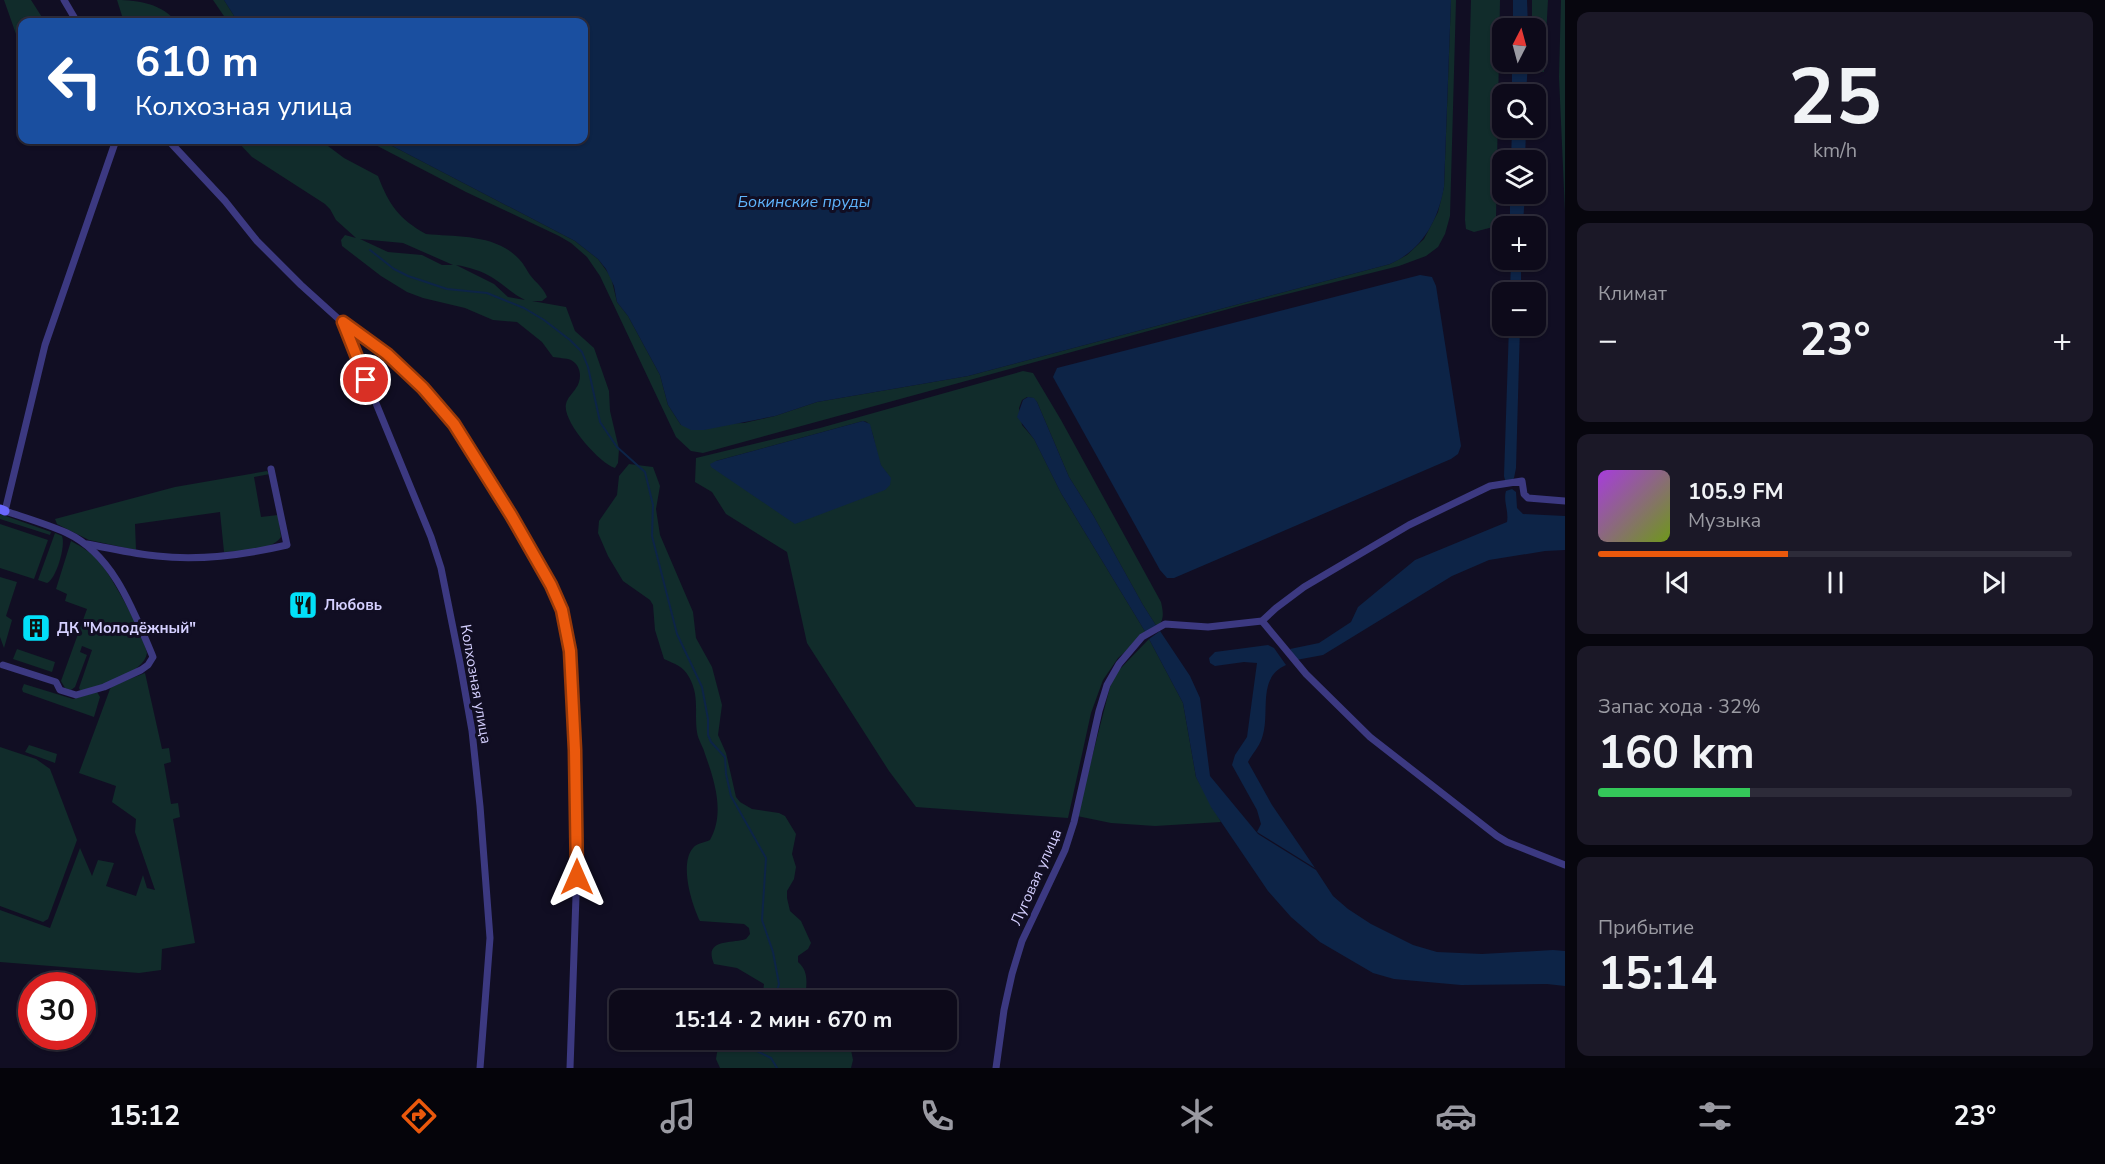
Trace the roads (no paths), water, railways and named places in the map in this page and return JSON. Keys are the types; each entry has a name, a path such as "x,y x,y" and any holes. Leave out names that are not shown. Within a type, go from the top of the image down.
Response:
{"street":[{"path":"64,0 75,18"},
{"path":"3,665 56,682 60,690 76,695 104,687 148,665 153,657 134,614 106,564 85,544 67,533 3,510 45,345 116,144"},
{"path":"172,144 225,201 257,241 301,285 343,322 387,354 423,388 454,424 511,515 551,585 562,610 570,651 576,774 576,896 570,1068"},
{"name":"Колхозная улица","path":"343,322 431,537 441,568 460,663 472,731 490,938 480,1068"},
{"path":"85,544 174,557 243,554 286,545 271,469"},
{"path":"1565,501 1528,498 1524,494 1522,481 1490,486 1409,525 1304,587 1262,621 1306,674 1378,742 1497,836 1525,850 1565,865"},
{"name":"Луговая улица","path":"996,1068 1004,1010 1022,941 1065,850 1074,822 1107,685 1119,664 1143,637 1165,624 1208,627 1262,621"}],"water":[{"name":"Бокинские пруды","path":"224,0 1451,0 1444,187 1438,211 1427,233 1411,251 1390,264 968,376 817,402 775,416 704,430 691,430 681,425 668,405 660,375 628,316 617,302 614,286 598,259 575,241 389,144 588,144 588,18 235,18"},
{"path":"1513,0 1527,0 1528,18 1513,18"},
{"path":"1512,72 1527,72 1527,84 1512,84"},
{"path":"1512,138 1526,138 1525,150 1511,150"},
{"path":"1510,204 1524,204 1523,216 1510,216"},
{"path":"1511,270 1521,270 1521,282 1510,282"},
{"path":"1420,275 1432,277 1436,286 1461,446 1458,454 1174,578 1167,578 1160,570 1053,377 1057,368"},
{"path":"1509,336 1520,336 1516,468 1512,480 1505,480"},
{"path":"1028,397 1034,398 1037,402 1069,477 1157,627 1146,633 1061,493 1034,439 1017,417 1023,400"},
{"path":"863,421 870,424 881,465 891,478 890,485 885,490 795,524 711,467 710,464 716,461"},
{"path":"1512,489 1516,492 1517,508 1523,514 1565,516 1565,550 1489,560 1452,576 1323,655 1296,660 1290,649 1319,643 1351,622 1358,607 1415,560 1507,522 1505,495 1506,491"},
{"path":"1160,631 1190,676 1200,698 1210,776 1258,834 1316,870 1333,896 1348,909 1371,924 1413,945 1437,952 1482,954 1565,951 1565,986 1547,984 1461,985 1394,979 1373,973 1320,942 1291,917 1268,891 1211,807 1196,777 1183,703 1149,639"},
{"path":"1268,645 1274,648 1286,665 1271,678 1266,697 1262,738 1248,762 1272,805 1315,868 1257,832 1261,824 1257,810 1232,765 1235,755 1247,737 1257,663 1244,662 1215,666 1210,663 1209,658 1215,652"}],"waterway":[{"path":"370,250 394,269 408,276 447,289 487,293 524,308 544,320 582,352 588,367 600,422 617,447 645,472 653,505 652,536 677,634 702,687 708,719 708,735 711,742 725,757 731,796 766,858 762,920 773,952 779,984 777,990"},
{"path":"756,1050 771,1058 777,1068"}],"place":[{"name":"Любовь","path":"303,605"},
{"name":"ДК \"Молодёжный\"","path":"36,628"}]}
